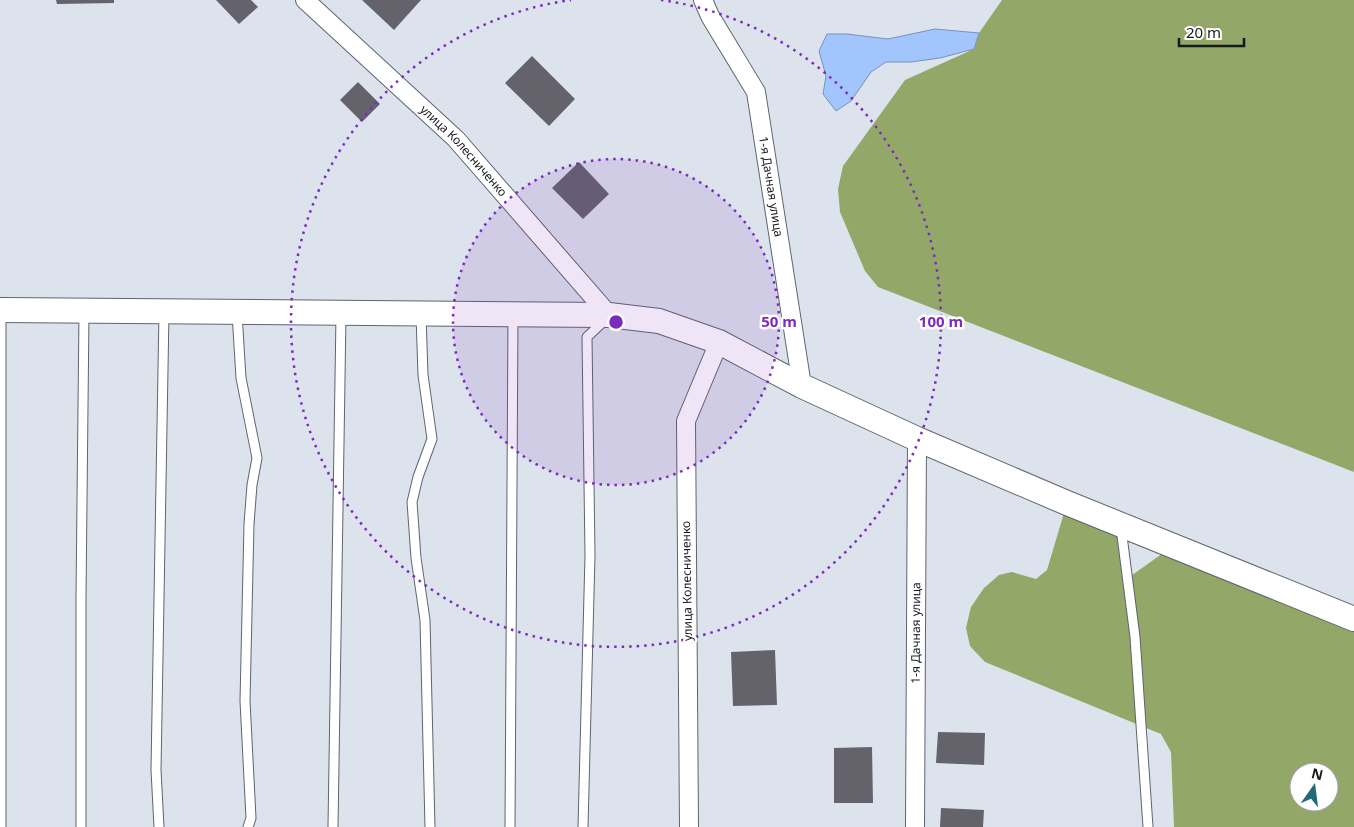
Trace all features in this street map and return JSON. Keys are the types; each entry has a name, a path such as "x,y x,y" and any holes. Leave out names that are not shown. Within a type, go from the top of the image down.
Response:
{"main road":[{"path":"0,310 609,315 659,322 718,342 802,386 917,439 1121,525 1354,619"}],"street":[{"name":"улица Колесниченко","path":"305,0 456,139 609,315"},
{"name":"1-я Дачная улица","path":"703,0 710,16 756,92 802,386"},
{"name":"улица Колесниченко","path":"689,827 686,421 718,342"},
{"name":"1-я Дачная улица","path":"915,827 917,439"}],"lane":[{"path":"0,310 1,827"},
{"path":"81,827 84,311"},
{"path":"159,827 156,770 164,312"},
{"path":"237,312 240,378 257,458 252,485 248,534 245,701 250,818 248,827"},
{"path":"333,827 341,313"},
{"path":"421,314 423,375 432,439 418,477 412,502 416,558 425,620 430,827"},
{"path":"510,827 513,314"},
{"path":"583,827 590,555 587,337 609,315"},
{"path":"1121,525 1135,637 1148,827"}],"green space":[{"path":"1002,0 1354,0 1354,472 878,287 865,271 840,212 838,189 843,166 905,80 974,49 979,33"},
{"path":"1067,503 1121,525 1128,578 1173,546 1354,619 1354,827 1174,827 1171,752 1161,734 985,662 970,646 966,628 971,607 984,588 999,575 1012,572 1036,579 1047,570"}],"water":[{"path":"935,29 979,33 974,49 940,58 911,62 886,62 871,72 851,101 836,111 823,94 826,76 819,51 827,34 847,34 888,39"}],"building":[{"path":"56,0 114,0 114,3 57,4"},
{"path":"216,0 251,0 258,7 239,24"},
{"path":"362,0 421,0 394,30"},
{"path":"532,56 575,99 549,126 505,83"},
{"path":"358,82 380,104 362,122 340,100"},
{"path":"579,162 609,194 583,219 552,188"},
{"path":"775,650 777,705 733,706 731,652"},
{"path":"938,732 985,733 984,765 936,763"},
{"path":"872,747 873,803 834,803 834,748"},
{"path":"941,808 984,810 983,827 940,827"}]}
